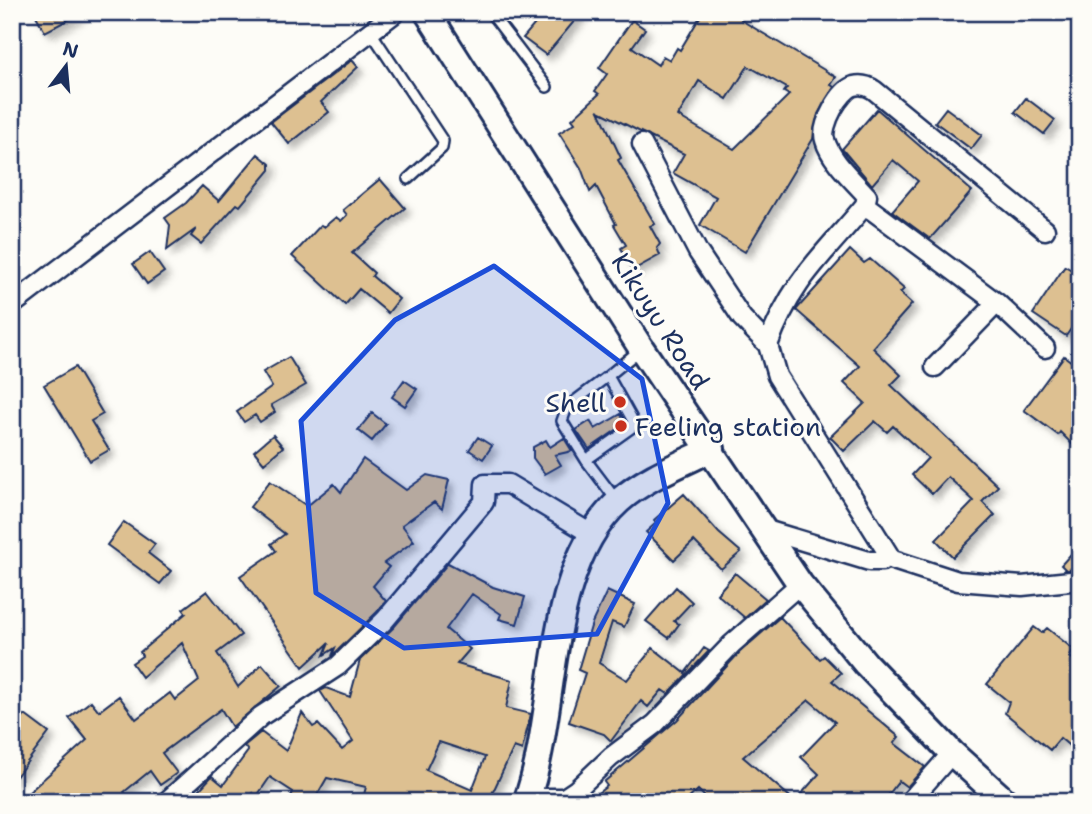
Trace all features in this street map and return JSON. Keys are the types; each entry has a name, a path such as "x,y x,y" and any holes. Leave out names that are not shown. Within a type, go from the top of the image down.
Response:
{"main road":[{"name":"Kikuyu Road","path":"427,12 641,348 712,449 800,584 866,664 952,753 1006,802"},
{"path":"527,800 556,637 580,562 593,535 618,502 673,468 712,449"}],"street":[{"path":"12,305 396,12"},
{"path":"768,345 780,310 804,273 865,205 867,196 829,151 824,137 824,127 847,89 855,86 874,90 1045,230"},
{"path":"642,144 698,252 742,318 768,345 777,376 890,552 887,558"},
{"path":"865,205 997,303 1045,348"},
{"path":"935,367 997,303"},
{"path":"166,802 261,716 338,666 385,620 484,502 485,484 508,484 593,535"},
{"path":"764,529 869,561 887,558 958,581 1022,586 1080,580"},
{"path":"527,800 564,798 576,790 611,757 655,724 732,645 800,584"},
{"path":"909,802 952,753"}],"lane":[{"path":"490,12 547,87"},
{"path":"371,32 443,141 442,148 408,179"},
{"path":"618,502 586,460 562,421 563,414 567,407 641,348"},
{"path":"586,460 632,428 633,421 608,376"}],"highlighted area":[{"path":"494,266 642,379 668,503 597,634 404,648 316,593 301,421 395,320"}],"building":[{"path":"34,12 83,12 45,32"},
{"path":"545,12 582,12 546,55 523,38"},
{"path":"703,12 746,12 741,20 836,77 831,85 834,87 818,114 813,139 745,252 700,225 716,197 673,173 684,154 599,111 621,158 618,160 655,224 650,226 660,244 657,248 660,255 633,270 621,248 626,245 596,186 590,192 581,168 559,133 575,123 572,119 599,94 595,91 607,74 599,68 632,20 645,29 632,47 658,65 663,56 670,60 677,48 680,50","holes":["748,66 787,88 784,92 789,95 734,149 678,116 699,81 727,99"]},
{"path":"352,60 358,67 321,102 329,112 289,144 271,122"},
{"path":"1026,98 1055,120 1044,134 1015,112"},
{"path":"946,108 982,135 971,149 935,122"},
{"path":"877,109 972,191 930,239 892,211 918,181 893,160 872,185 842,149"},
{"path":"258,154 270,164 270,170 240,206 237,204 201,244 191,236 196,229 167,250 170,225 165,218 186,203 202,186 219,201"},
{"path":"380,179 405,208 352,253 374,273 372,276 399,299 388,313 359,289 345,305 292,256 321,225 324,227 336,217 341,221 347,215 343,210"},
{"path":"850,250 864,263 870,259 904,289 900,293 912,304 873,348 901,375 891,385 998,486 982,502 995,515 953,557 936,540 974,501 948,477 932,494 912,475 928,458 893,426 887,432 875,421 844,451 830,437 865,403 844,383 860,366 796,310"},
{"path":"150,252 164,272 147,284 133,264"},
{"path":"1065,266 1080,275 1080,316 1066,336 1033,314"},
{"path":"1064,356 1080,368 1080,452 1060,432 1058,435 1024,410"},
{"path":"289,357 306,385 271,405 275,412 260,422 255,415 244,422 237,412 272,387 263,372"},
{"path":"75,367 103,414 91,421 109,450 90,461 44,385"},
{"path":"404,380 417,389 405,406 392,397"},
{"path":"372,413 386,424 372,441 358,430"},
{"path":"621,414 625,424 589,449 576,430 590,421 595,429"},
{"path":"273,435 283,447 264,463 254,451"},
{"path":"478,437 492,446 483,459 469,450"},
{"path":"564,438 572,451 555,455 561,465 545,474 533,458 533,447 546,440 550,447"},
{"path":"363,459 406,490 427,475 449,480 442,509 434,502 402,525 414,541 384,563 389,567 373,586 386,601 332,656 335,648 324,655 329,643 303,667 240,576 276,551 271,544 285,534 250,507 270,481 307,506 334,484 341,492"},
{"path":"684,494 719,533 741,552 721,569 694,541 674,560 646,532 656,523 654,520"},
{"path":"124,522 155,544 148,553 171,571 160,584 107,545"},
{"path":"1080,544 1080,569 1066,570 1061,565"},
{"path":"448,563 493,587 525,597 517,624 499,619 501,614 472,594 446,629 470,649 457,664 512,680 506,708 531,714 522,750 514,747 490,798 499,802 362,802 366,787 327,778 313,802 289,802 293,792 270,777 257,796 253,793 249,802 188,802 212,776 223,785 248,751 244,746 261,732 286,751 302,713 313,727 318,724 342,750 353,741 320,691 326,688 350,697 360,660 394,627","holes":["439,742 485,757 472,790 426,770"]},
{"path":"735,573 766,599 745,618 717,594"},
{"path":"676,587 692,602 674,621 679,624 669,638 646,621"},
{"path":"207,591 241,635 217,653 238,687 262,664 281,686 232,727 221,709 162,753 177,773 160,785 150,771 124,792 133,802 84,802 74,792 60,802 18,802 87,740 69,718 91,701 99,711 119,696 136,719 170,693 175,700 199,681 182,643 142,677 132,663 142,656 140,652 186,613 183,609"},
{"path":"607,591 635,604 624,627 612,622 599,663 627,680 653,648 685,673 704,648 709,651 668,694 662,690 648,707 641,701 611,741 604,734 569,722 585,673 578,670 592,623"},
{"path":"780,617 820,659 824,656 841,673 832,681 899,737 894,743 925,767 907,787 899,781 883,802 749,802 743,796 737,802 710,802 698,790 685,802 586,802 607,786 604,782 677,720 740,652","holes":["809,700 835,722 801,757 819,774 795,801 743,757"]},
{"path":"1034,627 1042,633 1047,628 1073,649 1070,657 1080,665 1080,755 1060,738 1050,750 1005,713 1009,702 987,684"},
{"path":"25,715 49,733 12,782 12,733"}],"place":[{"name":"Shell","path":"620,402"},
{"name":"Feeling station","path":"621,426"}]}
